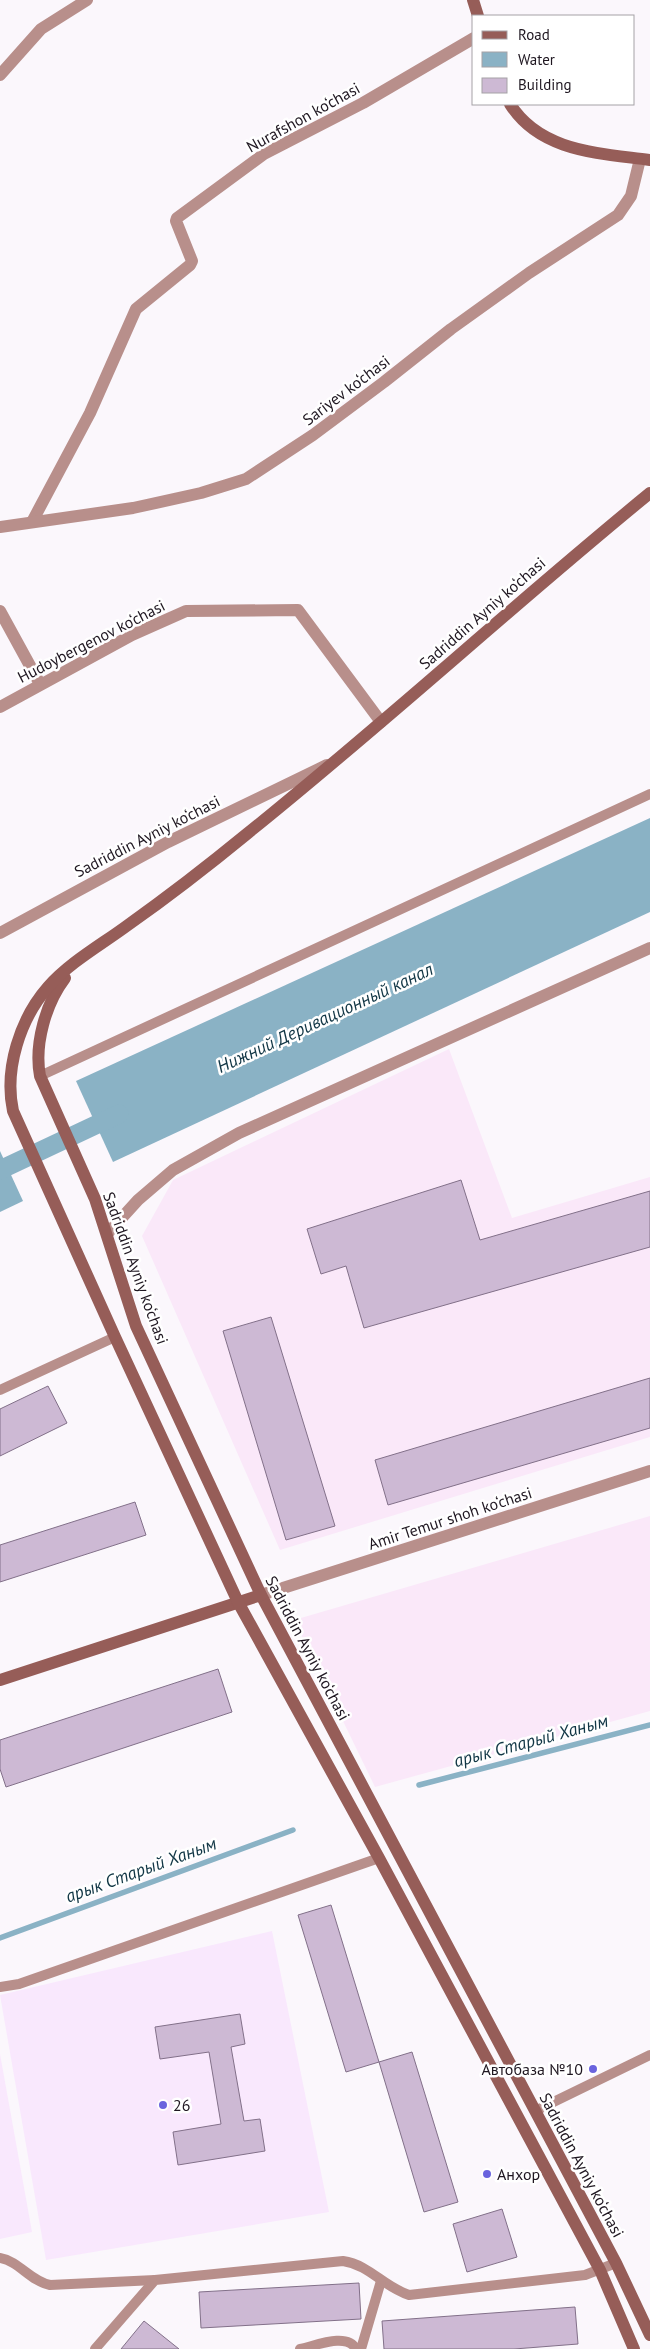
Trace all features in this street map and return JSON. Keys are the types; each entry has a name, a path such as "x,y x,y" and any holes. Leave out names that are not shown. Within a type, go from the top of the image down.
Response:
{"main road":[{"path":"473,0 478,15"},
{"path":"511,105 524,123 546,139 585,151 645,160"},
{"name":"Sadriddin Ayniy ko‘chasi","path":"634,2349 600,2270 379,1858 238,1602 13,1111 10,1091 12,1063 17,1045 27,1019 47,988 86,956 183,885 338,759 650,492"},
{"name":"Sadriddin Ayniy ko‘chasi","path":"86,956 70,970 53,998 40,1043 38,1066 40,1076 95,1199 108,1233 136,1326 261,1595 616,2263 650,2335"},
{"path":"0,1680 261,1595"}],"street":[{"path":"0,75 42,29 87,0"},
{"name":"Nurafshon ko‘chasi","path":"32,522 90,413 136,309 190,265 192,261 176,221 178,218 264,154 363,102 472,39"},
{"name":"Sariyev ko‘chasi","path":"0,527 134,508 201,493 246,479 329,424 466,318 529,273 618,215 631,196 645,160"},
{"name":"Hudoybergenov ko‘chasi","path":"0,707 132,635 186,611 298,610 381,722"},
{"path":"0,611 40,684"},
{"name":"Sadriddin Ayniy ko‘chasi","path":"0,933 168,842 338,759"},
{"path":"108,1233 138,1200 173,1170 239,1134 650,948"},
{"name":"Amir Temur shoh ko‘chasi","path":"261,1595 650,1471"}],"lane":[{"path":"40,1076 650,794"},
{"path":"0,1390 115,1337"},
{"path":"0,1988 19,1984 379,1858"},
{"path":"535,2111 650,2055"},
{"path":"0,2258 9,2259 40,2283 50,2285 156,2280 343,2261 358,2263 395,2290 409,2294 585,2275 616,2263"},
{"path":"95,2349 156,2280"},
{"path":"361,2349 381,2280"},
{"path":"300,2349 343,2340 354,2345 356,2349"}],"shaded area":[{"path":"449,1049 512,1218 650,1177 650,1437 280,1550 142,1236 173,1180"},
{"path":"650,1516 650,1711 375,1787 294,1620"},
{"name":"26","path":"272,1931 329,2212 46,2260 0,1995"},
{"path":"0,2054 32,2232 0,2239"}],"water":[{"path":"650,818 650,912 113,1162 76,1081"},
{"path":"0,1151 23,1201 0,1212"}],"building":[{"path":"461,1180 480,1240 650,1191 650,1247 364,1328 346,1266 321,1274 307,1229"},
{"path":"271,1317 335,1526 286,1540 223,1331"},
{"path":"650,1378 650,1428 388,1505 375,1460"},
{"path":"48,1386 67,1423 0,1456 0,1409"},
{"path":"135,1502 146,1535 0,1582 0,1545"},
{"path":"218,1669 232,1712 6,1787 0,1769 0,1740"},
{"path":"331,1905 379,2062 346,2072 298,1915"},
{"path":"240,2014 245,2044 231,2047 244,2121 260,2119 265,2151 178,2165 173,2132 221,2124 209,2052 160,2059 155,2027"},
{"path":"412,2052 458,2202 424,2212 379,2062"},
{"path":"502,2209 517,2257 467,2272 453,2224"},
{"path":"359,2283 361,2319 201,2328 199,2292"},
{"path":"575,2307 578,2344 514,2349 384,2349 382,2321"},
{"path":"144,2321 179,2349 121,2349"}],"waterway":[{"name":"Нижний Деривационный канал","path":"0,1170 119,1114"},
{"name":"арык Старый Ханым","path":"419,1785 650,1725"},
{"name":"арык Старый Ханым","path":"0,1938 293,1830"}],"place":[{"name":"Автобаза №10","path":"593,2069"},
{"name":"26","path":"163,2105"},
{"name":"Анхор","path":"487,2174"}]}
